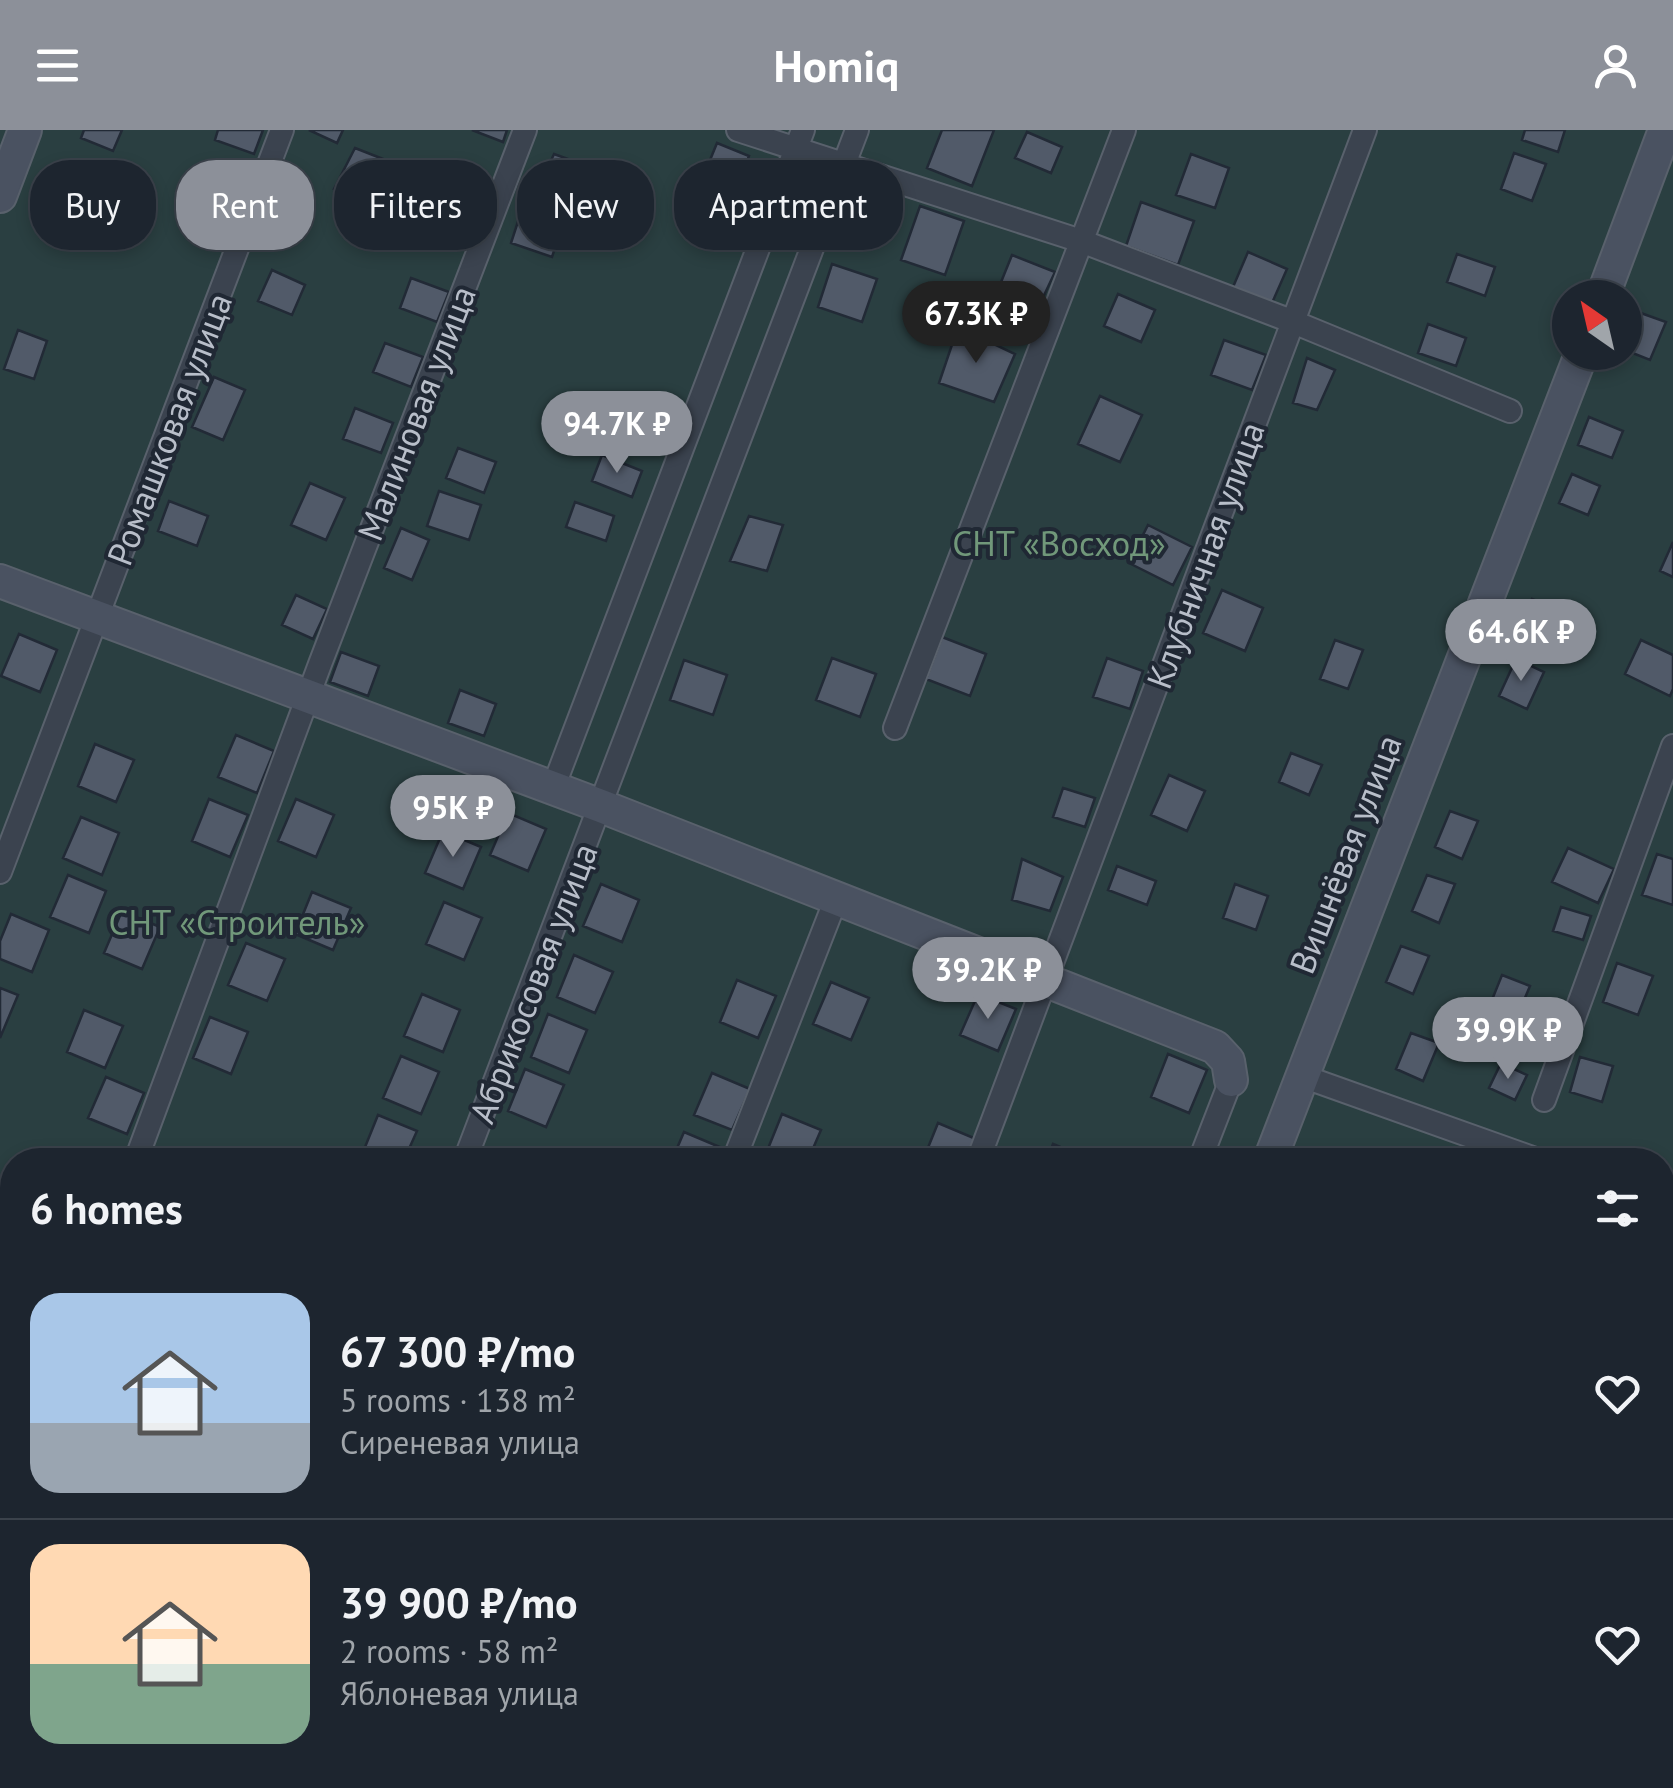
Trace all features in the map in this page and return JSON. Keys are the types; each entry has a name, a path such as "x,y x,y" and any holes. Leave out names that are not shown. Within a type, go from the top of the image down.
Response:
{"street":[{"path":"0,196 25,130"},
{"name":"Ромашковая улица","path":"0,872 282,130"},
{"name":"Малиновая улица","path":"140,1148 525,130"},
{"path":"738,130 800,140 833,160"},
{"name":"Абрикосовая улица","path":"845,160 857,130"},
{"path":"895,728 1124,130"},
{"name":"Клубничная улица","path":"1048,982 1365,130"},
{"path":"1609,280 1666,130"},
{"path":"553,788 800,140"},
{"path":"903,185 1081,241 1510,411"},
{"name":"Абрикосовая улица","path":"470,1148 811,250"},
{"name":"Вишнёвая улица","path":"1275,1148 1575,370"},
{"path":"0,580 600,806 1215,1047 1228,1061 1230,1080 1204,1148"},
{"path":"1544,1100 1673,746"},
{"path":"739,1148 836,899"},
{"path":"983,1148 1048,982"},
{"path":"1302,1076 1504,1148"}],"green space":[{"name":"СНТ «Восход»","path":"0,130 1673,130 1673,1148 0,1148"}],"building":[{"path":"84,130 122,130 113,151 81,138"},
{"path":"218,130 263,130 254,154 215,140"},
{"path":"309,130 343,130 337,143"},
{"path":"472,130 507,130 503,142"},
{"path":"942,130 994,130 972,186 927,168"},
{"path":"1525,130 1565,130 1558,152 1522,140"},
{"path":"1027,132 1062,147 1051,173 1015,158"},
{"path":"717,143 749,156 747,160 710,160"},
{"path":"355,148 383,159 382,160 349,160"},
{"path":"1514,153 1546,164 1532,201 1501,189"},
{"path":"1191,154 1229,168 1215,208 1176,195"},
{"path":"1141,202 1194,221 1178,265 1126,246"},
{"path":"920,206 964,221 945,275 901,260"},
{"path":"532,250 554,250 552,257"},
{"path":"1248,252 1287,269 1272,303 1233,287"},
{"path":"1457,254 1495,267 1485,296 1447,282"},
{"path":"1012,255 1055,272 1039,306 997,292"},
{"path":"832,264 877,279 862,322 818,307"},
{"path":"272,270 305,285 292,315 258,301"},
{"path":"411,278 449,292 437,322 400,308"},
{"path":"1118,294 1155,310 1141,342 1104,326"},
{"path":"1642,313 1666,322 1650,360 1642,357"},
{"path":"1428,324 1466,338 1456,366 1418,353"},
{"path":"958,327 1015,354 994,402 939,383"},
{"path":"18,330 47,341 34,379 4,369"},
{"path":"1224,340 1266,355 1252,390 1211,375"},
{"path":"385,343 423,357 411,387 373,372"},
{"path":"1307,358 1335,370 1317,410 1293,403"},
{"path":"214,377 245,390 223,440 192,427"},
{"path":"1100,396 1142,415 1120,462 1078,444"},
{"path":"355,408 393,423 381,453 343,439"},
{"path":"1589,417 1623,431 1612,458 1578,445"},
{"path":"458,448 496,462 484,493 446,478"},
{"path":"602,455 642,471 632,497 592,481"},
{"path":"1572,474 1600,486 1588,515 1559,503"},
{"path":"310,483 345,498 326,540 291,525"},
{"path":"439,491 481,505 469,540 427,526"},
{"path":"169,501 208,516 197,546 158,531"},
{"path":"575,502 614,516 606,541 566,527"},
{"path":"749,516 783,525 767,571 730,561"},
{"path":"1148,525 1192,547 1173,585 1129,563"},
{"path":"401,528 429,540 412,580 384,568"},
{"path":"1673,542 1673,577 1660,571"},
{"path":"1222,590 1263,608 1245,651 1203,633"},
{"path":"296,595 327,609 313,639 282,625"},
{"path":"1532,599 1563,612 1549,647 1517,634"},
{"path":"19,634 57,650 40,692 1,676"},
{"path":"942,637 986,654 970,696 926,679"},
{"path":"1335,640 1363,650 1348,689 1320,679"},
{"path":"1641,640 1673,655 1670,696 1625,674"},
{"path":"341,652 379,666 368,696 330,682"},
{"path":"832,658 876,674 860,717 816,700"},
{"path":"1107,658 1143,671 1130,709 1093,697"},
{"path":"1516,659 1544,672 1527,709 1499,696"},
{"path":"684,660 727,675 713,715 670,700"},
{"path":"460,690 496,704 484,736 448,723"},
{"path":"236,735 274,751 257,793 218,777"},
{"path":"95,744 134,760 116,802 78,786"},
{"path":"1291,753 1322,765 1309,795 1279,782"},
{"path":"1169,775 1205,791 1187,831 1151,815"},
{"path":"1063,788 1095,798 1085,827 1053,817"},
{"path":"209,799 248,815 230,857 192,841"},
{"path":"296,799 334,815 316,857 278,841"},
{"path":"1450,811 1478,821 1462,859 1435,847"},
{"path":"508,813 546,829 528,871 490,855"},
{"path":"81,817 119,833 102,875 63,858"},
{"path":"443,831 481,847 463,889 425,873"},
{"path":"1568,848 1614,869 1598,903 1552,882"},
{"path":"1657,854 1673,859 1673,905 1642,895"},
{"path":"1022,859 1063,877 1050,911 1012,900"},
{"path":"1117,866 1156,881 1147,905 1108,890"},
{"path":"68,875 106,891 89,933 50,917"},
{"path":"1427,875 1455,884 1439,923 1412,911"},
{"path":"601,884 639,900 622,942 583,926"},
{"path":"1235,884 1268,896 1256,930 1223,918"},
{"path":"312,892 351,908 333,950 295,934"},
{"path":"444,902 482,918 464,960 426,944"},
{"path":"1561,907 1591,916 1583,940 1553,931"},
{"path":"122,911 160,927 142,969 104,953"},
{"path":"11,914 49,930 32,972 0,959 0,941"},
{"path":"246,943 285,959 267,1001 228,985"},
{"path":"1401,946 1429,956 1413,994 1386,982"},
{"path":"574,955 613,972 595,1013 557,997"},
{"path":"1617,963 1653,976 1638,1015 1603,1002"},
{"path":"1502,975 1530,986 1508,1038 1481,1027"},
{"path":"737,980 776,996 758,1038 720,1022"},
{"path":"831,982 869,998 851,1040 813,1024"},
{"path":"0,988 18,995 0,1038"},
{"path":"422,994 460,1010 443,1052 404,1036"},
{"path":"978,994 1016,1009 998,1051 960,1035"},
{"path":"84,1010 123,1026 105,1068 67,1052"},
{"path":"548,1014 587,1030 569,1073 531,1057"},
{"path":"210,1017 248,1032 231,1074 193,1058"},
{"path":"1411,1033 1439,1043 1423,1081 1396,1069"},
{"path":"1168,1054 1207,1070 1189,1113 1151,1097"},
{"path":"401,1056 439,1072 421,1114 383,1098"},
{"path":"1580,1057 1613,1066 1602,1102 1570,1092"},
{"path":"1501,1063 1527,1075 1515,1100 1489,1088"},
{"path":"525,1069 564,1085 546,1127 508,1111"},
{"path":"712,1073 750,1089 732,1130 694,1115"},
{"path":"106,1077 144,1093 127,1134 88,1118"},
{"path":"782,1114 821,1130 813,1148 768,1148"},
{"path":"378,1115 417,1131 409,1148 365,1148"},
{"path":"938,1123 976,1139 972,1148 928,1148"},
{"path":"684,1132 722,1148 677,1148"}],"park label":[{"name":"СНТ «Строитель»","path":"237,922"}]}
